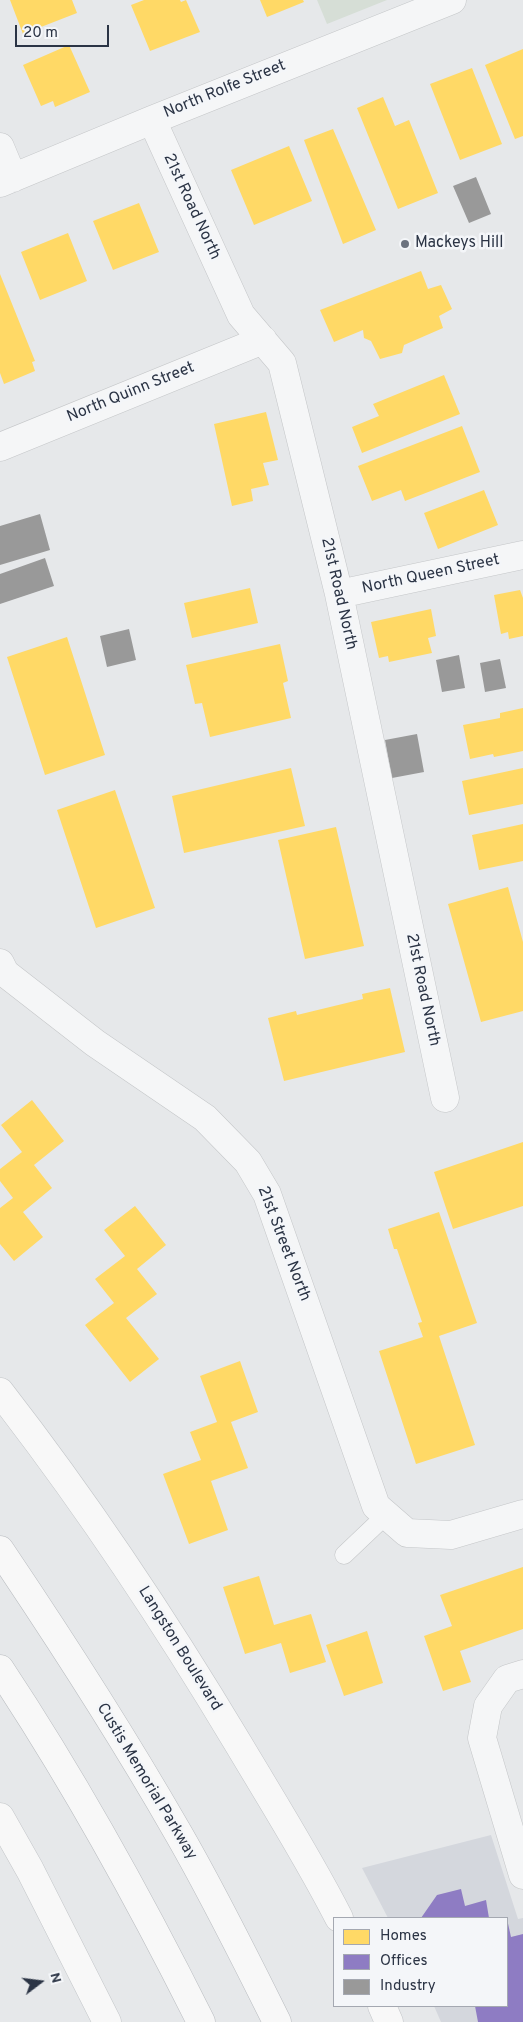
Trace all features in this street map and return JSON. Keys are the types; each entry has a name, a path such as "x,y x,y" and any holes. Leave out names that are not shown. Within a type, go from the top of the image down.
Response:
{"main road":[{"name":"Langston Boulevard","path":"0,1392 82,1503 150,1602 271,1799 338,1917"},
{"name":"Custis Memorial Parkway","path":"0,1550 118,1731 178,1833 230,1929 277,2022"},
{"path":"0,1669 96,1822 152,1925 201,2022"},
{"path":"0,1817 34,1878 106,2022"},
{"path":"382,2007 389,2022"}],"street":[{"name":"North Rolfe Street","path":"6,181 152,120 452,0"},
{"name":"21st Road North","path":"152,120 241,315 282,363 339,594 445,1098"},
{"path":"0,147 6,181"},
{"name":"North Quinn Street","path":"0,447 263,340"},
{"name":"North Queen Street","path":"339,594 523,555"},
{"name":"21st Street North","path":"0,963 5,973 95,1043 205,1118 248,1162 267,1194 376,1506 385,1516 407,1533 451,1535 523,1514"},
{"path":"523,1674 507,1679 488,1706 482,1738 523,1875"}],"lane":[{"path":"344,1555 385,1516"}],"shaded area":[{"path":"317,0 387,0 327,24"},
{"path":"491,1835 518,1919 523,1918 523,2022 441,2022 434,2007 508,2007 508,1917 387,1917 362,1868"}],"building: Homes":[{"path":"10,0 72,0 77,13 23,34"},
{"path":"144,0 180,0 181,2 186,0 200,32 150,51 131,5"},
{"path":"260,0 303,0 304,2 267,17"},
{"path":"69,45 90,92 55,107 53,101 41,106 23,65"},
{"path":"523,49 523,136 515,139 485,65"},
{"path":"472,68 502,144 460,160 430,84"},
{"path":"383,97 395,126 409,120 438,193 398,209 357,108"},
{"path":"333,129 376,230 343,244 304,140"},
{"path":"289,146 312,201 254,225 231,170"},
{"path":"139,203 159,252 113,270 93,221"},
{"path":"68,233 87,281 40,300 21,252"},
{"path":"421,271 428,289 441,285 452,309 439,316 443,328 404,345 402,353 380,359 371,341 364,338 363,330 334,342 320,310"},
{"path":"0,274 35,361 32,362 35,371 4,384 0,373"},
{"path":"444,375 460,414 362,453 352,427 379,416 373,404"},
{"path":"266,412 278,460 263,463 269,485 251,489 253,501 232,506 214,424"},
{"path":"462,426 480,472 405,501 401,490 372,501 358,466"},
{"path":"484,490 498,525 438,549 424,513"},
{"path":"250,588 258,623 192,638 184,603"},
{"path":"520,590 523,598 523,636 509,639 508,632 501,634 494,595"},
{"path":"431,609 436,636 428,638 432,653 389,662 388,656 379,658 371,622"},
{"path":"67,637 105,755 45,775 7,657"},
{"path":"280,644 288,681 283,683 291,718 210,737 202,703 195,704 186,665"},
{"path":"523,708 523,751 494,757 493,754 470,759 463,725 500,718 500,713"},
{"path":"291,768 305,826 184,853 172,796"},
{"path":"523,768 523,804 469,815 462,781"},
{"path":"115,790 155,908 96,928 57,810"},
{"path":"523,824 523,861 479,870 472,835"},
{"path":"336,827 364,946 305,959 278,840"},
{"path":"508,887 523,942 523,1011 481,1022 448,904"},
{"path":"390,988 405,1052 284,1081 268,1018 296,1011 297,1015 363,999 362,994"},
{"path":"32,1100 64,1141 34,1165 52,1188 23,1212 43,1237 14,1261 0,1244 0,1208 13,1198 0,1181 0,1169 22,1152 1,1125"},
{"path":"523,1142 523,1206 453,1229 434,1172"},
{"path":"135,1206 166,1245 137,1269 157,1294 126,1318 159,1359 130,1382 85,1325 114,1303 95,1279 125,1256 104,1230"},
{"path":"439,1212 477,1323 439,1336 475,1445 416,1464 379,1351 423,1337 418,1323 422,1322 397,1249 394,1249 388,1229"},
{"path":"240,1361 258,1412 231,1422 248,1468 211,1481 228,1530 189,1544 163,1474 201,1460 190,1432 217,1422 200,1376"},
{"path":"523,1567 523,1629 460,1651 471,1682 443,1691 424,1636 452,1626 440,1595"},
{"path":"259,1576 274,1625 311,1614 326,1662 290,1673 281,1643 245,1654 223,1587"},
{"path":"367,1631 383,1683 344,1696 326,1645"}],"building: Offices":[{"path":"461,1889 465,1906 486,1900 489,1917 422,1917 437,1895"},
{"path":"508,1924 511,1937 523,1934 523,2022 478,2022 475,2007 508,2007"}],"building: Industry":[{"path":"476,177 491,214 469,223 453,186"},
{"path":"40,514 50,550 0,565 0,526"},
{"path":"45,558 54,586 0,604 0,574"},
{"path":"129,629 136,660 107,667 100,636"},
{"path":"459,655 465,688 442,692 436,660"},
{"path":"500,659 506,688 485,692 480,663"},
{"path":"417,734 424,772 392,778 385,740"}],"place":[{"name":"Mackeys Hill","path":"405,244"}]}
